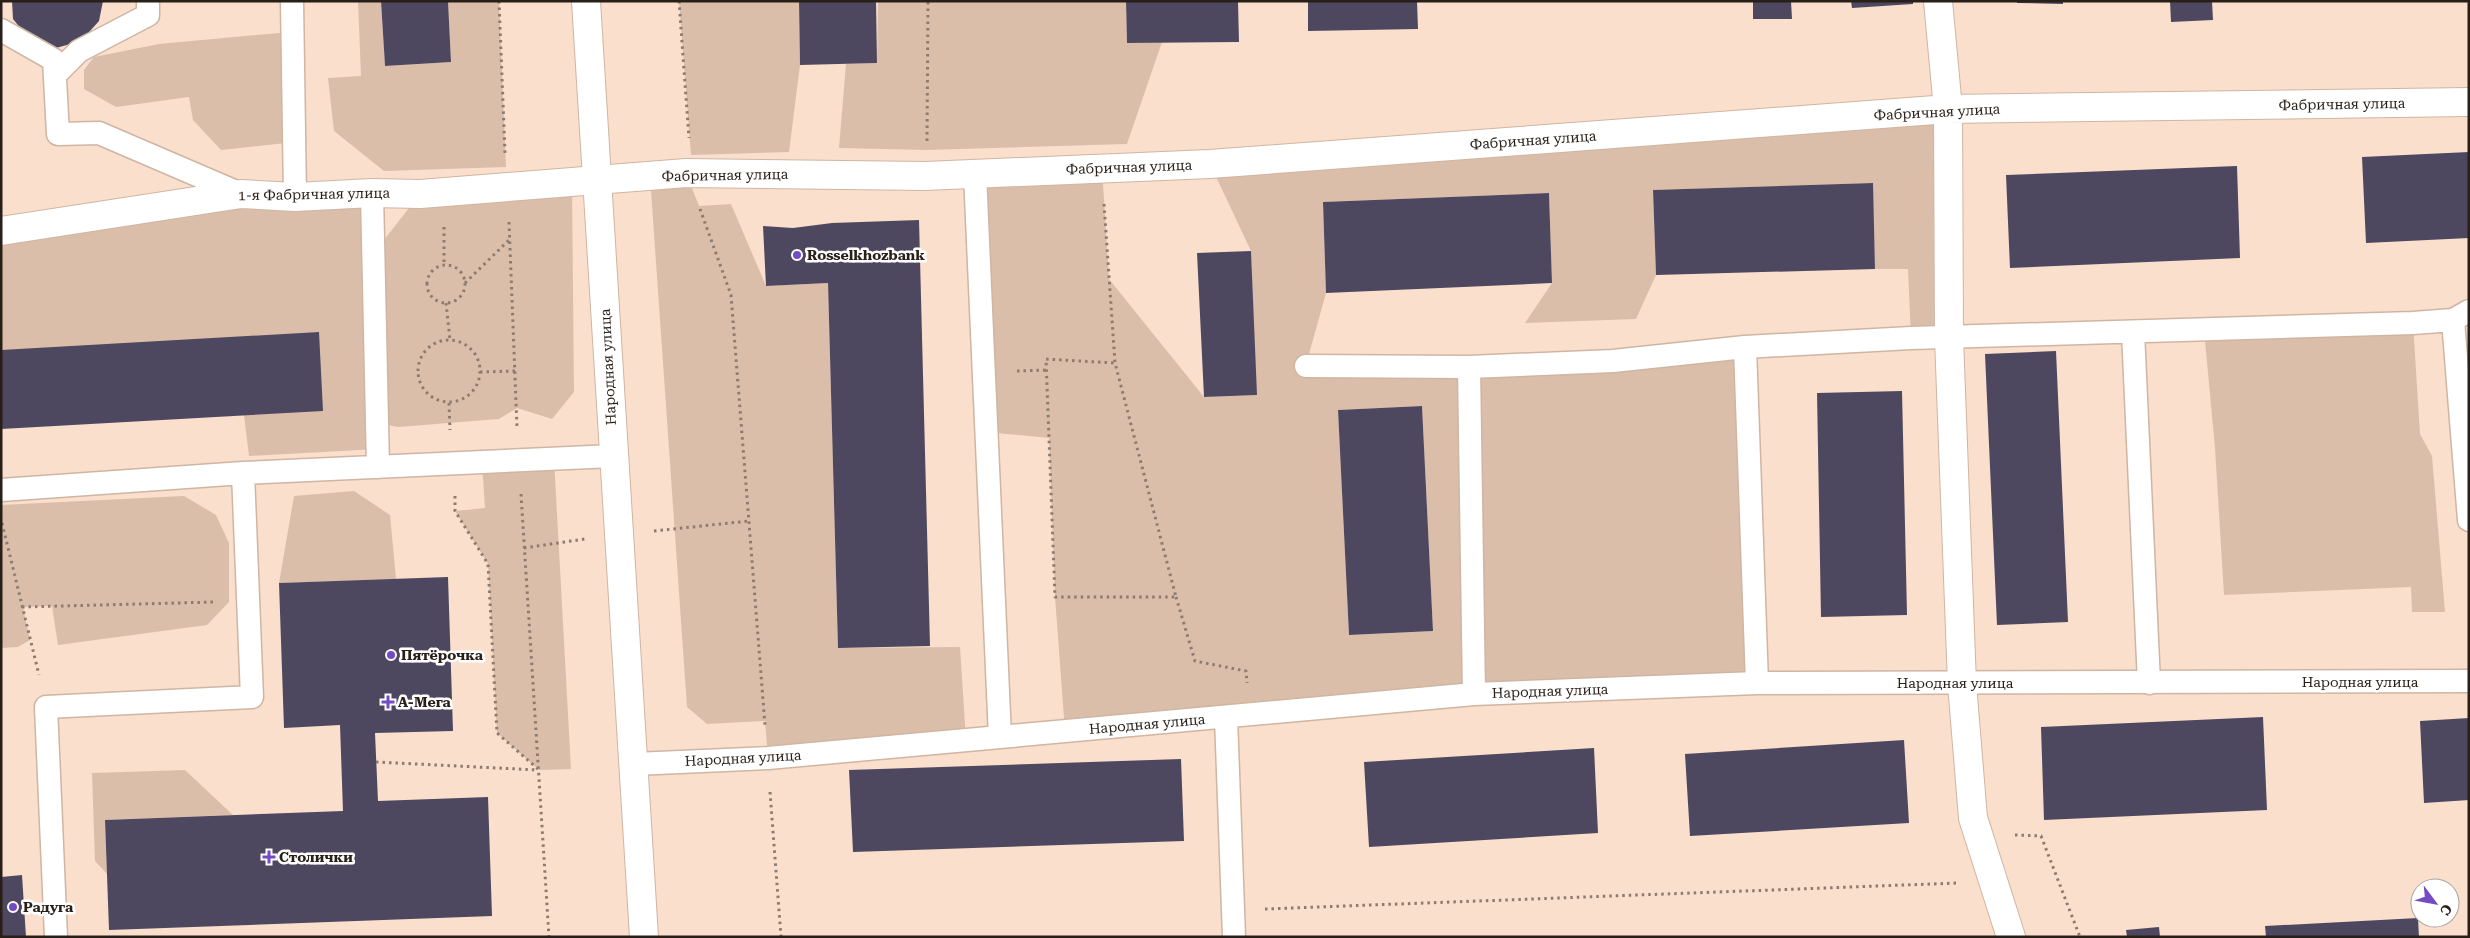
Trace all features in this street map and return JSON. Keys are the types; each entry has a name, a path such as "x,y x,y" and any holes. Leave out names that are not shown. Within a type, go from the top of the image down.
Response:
{"street":[{"name":"Народная улица","path":"586,1 613,456 635,764 644,937"},
{"path":"1938,1 1948,110 1949,338 1962,684 1973,818 2011,937"},
{"name":"Фабричная улица","path":"598,180 686,173 925,176 1210,164 1948,110 2469,102"},
{"name":"1-я Фабричная улица","path":"1,231 241,194 295,197 372,193 420,194 598,180"}],"lane":[{"path":"55,75 79,52 148,15 148,1"},
{"path":"292,1 295,197"},
{"path":"1,30 54,60 58,134 99,133 241,194"},
{"path":"975,174 1000,737"},
{"path":"372,193 378,467"},
{"path":"1306,366 1469,367 1613,361 1745,347 2134,332 2461,315 2469,520"},
{"path":"2134,332 2149,683"},
{"path":"1745,347 1757,683"},
{"path":"1469,367 1474,694"},
{"path":"1,490 243,473 613,456"},
{"path":"56,937 46,707 252,697 243,473"},
{"name":"Народная улица","path":"635,764 768,758 1474,694 1757,683 1962,684 2469,681"},
{"path":"1226,716 1234,937"}],"path":[{"path":"679,1 690,155 686,173 731,295 768,758 780,937"},
{"path":"925,176 927,150 928,1"},
{"path":"1102,168 1115,363 1176,597 1195,661 1246,671 1248,714"},
{"path":"464,283 509,239"},
{"path":"444,264 452,264 464,274 464,290 458,299 446,303 433,299 428,293 426,280 430,272 444,264"},
{"path":"446,303 450,340"},
{"path":"450,340 463,343 474,353 480,372 476,387 465,398 449,403 432,398 422,389 417,375 418,362 426,350 436,342 450,340"},
{"path":"1115,363 1046,359 1055,597 1176,597"},
{"path":"480,372 515,370"},
{"path":"376,762 538,770 497,733 488,564 455,511 454,463 449,403"},
{"path":"1,518 46,707"},
{"path":"22,607 248,602"},
{"path":"1979,835 2041,836 2080,937"},
{"path":"1264,899 1265,909 1994,882"}],"shaded area":[{"path":"358,1 381,1 385,66 451,62 448,1 499,1 506,167 384,171 334,131 328,78 361,76"},
{"path":"679,1 799,1 800,65 789,152 691,155"},
{"path":"878,1 1126,1 1127,43 1162,42 1127,144 927,150 839,148 846,64 877,63"},
{"path":"279,33 294,35 295,142 221,150 193,120 189,97 116,107 84,89 84,70 94,57 159,44"},
{"path":"1948,109 1949,338 1911,338 1908,269 1875,269 1872,183 1653,190 1656,275 1636,319 1525,323 1552,283 1549,193 1323,202 1326,293 1306,365 1745,347 1757,683 1065,731 1055,597 1049,438 986,432 975,174 1102,168 1109,279 1204,397 1256,395 1251,251 1210,164","holes":["1422,406 1433,631 1349,635 1338,410"]},
{"path":"686,173 699,206 731,204 766,286 828,283 838,648 960,647 966,740 768,758 765,721 707,724 687,707 650,176"},
{"path":"572,183 574,392 552,419 517,408 499,419 398,427 378,423 378,449 249,456 244,415 1,350 1,231 372,193 373,254 420,194"},
{"path":"2413,323 2420,434 2432,456 2445,612 2412,612 2411,587 2224,595 2215,448 2204,330"},
{"path":"554,459 571,769 539,770 497,733 488,564 455,511 485,508 482,462"},
{"path":"354,491 390,515 396,579 279,583 294,496"},
{"path":"184,496 216,515 229,543 229,602 207,625 58,645 52,606 23,607 30,640 18,647 1,648 1,505"},
{"path":"185,770 233,815 105,820 107,874 95,861 92,773"}],"building":[{"path":"12,1 103,1 99,21 81,41 56,48 30,40 13,19"},
{"path":"381,1 448,1 451,62 385,66"},
{"path":"799,1 876,1 877,63 800,65"},
{"path":"1126,1 1238,1 1239,42 1127,43"},
{"path":"1308,1 1417,1 1418,29 1308,31"},
{"path":"1753,1 1791,1 1792,19 1753,19"},
{"path":"1851,1 1913,1 1913,4 1852,8"},
{"path":"2017,1 2063,1 2063,4 2017,3"},
{"path":"2170,1 2212,1 2213,20 2171,22"},
{"path":"2469,152 2469,238 2366,243 2362,157"},
{"path":"2237,166 2240,258 2010,268 2006,175"},
{"path":"1873,183 1875,269 1656,275 1653,190"},
{"path":"1549,193 1552,283 1326,293 1323,202"},
{"path":"919,220 930,646 838,648 828,283 766,286 763,226 793,228 832,223"},
{"path":"1251,251 1257,395 1204,397 1197,253"},
{"path":"319,332 323,411 1,429 1,350"},
{"path":"2056,351 2068,622 1997,625 1985,354"},
{"path":"1902,391 1907,615 1821,617 1817,393"},
{"path":"1422,406 1433,631 1349,635 1338,410"},
{"path":"448,577 453,731 375,733 378,801 488,797 492,916 109,930 105,820 343,811 340,725 284,728 279,583"},
{"path":"2263,717 2267,810 2044,820 2041,727"},
{"path":"2469,718 2469,800 2424,803 2420,721"},
{"path":"1904,740 1909,823 1690,836 1685,754"},
{"path":"1594,748 1598,833 1369,847 1364,762"},
{"path":"1181,759 1184,841 853,852 849,770"},
{"name":"Радуга","path":"22,875 26,937 1,937 1,877"},
{"path":"2410,918 2410,928 2419,928 2419,937 2266,937 2265,926"},
{"path":"2159,927 2160,937 2127,937 2126,930"}],"place":[{"name":"Rosselkhozbank","path":"797,255"},
{"name":"Пятёрочка","path":"391,655"},
{"name":"А-Мега","path":"388,702"},
{"name":"Столички","path":"269,857"},
{"name":"Радуга","path":"13,907"}]}
